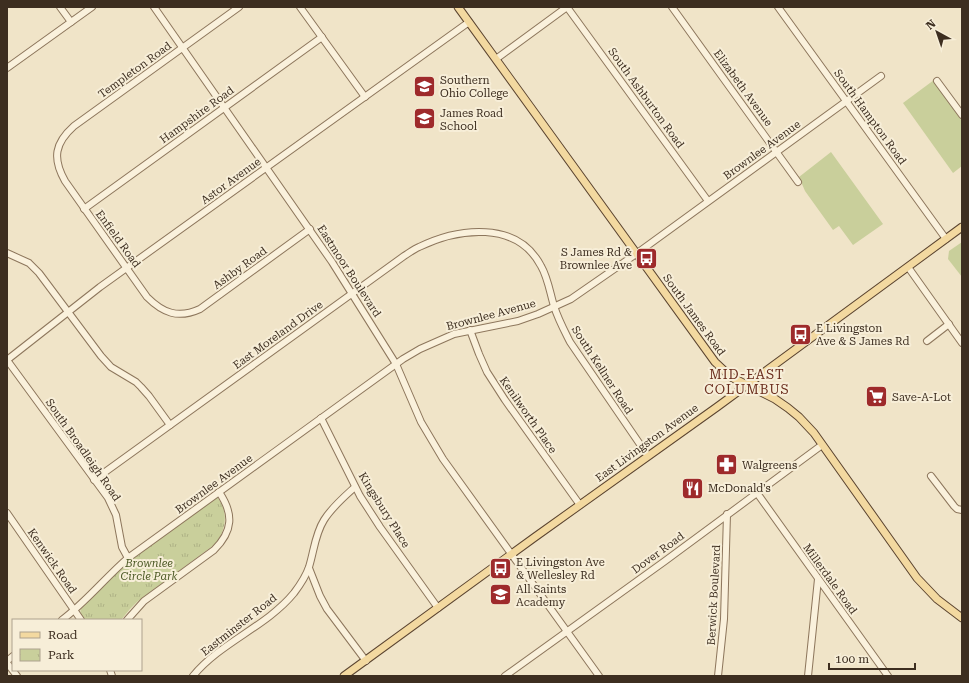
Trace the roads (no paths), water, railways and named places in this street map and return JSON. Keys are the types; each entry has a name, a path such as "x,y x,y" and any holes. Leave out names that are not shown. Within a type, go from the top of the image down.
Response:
{"main road":[{"name":"South James Road","path":"458,7 715,362 731,377 775,399 788,408 806,425 822,445 917,578 938,599 962,618"},
{"name":"East Livingston Avenue","path":"344,676 747,385 962,227"}],"street":[{"path":"60,7 71,22"},
{"path":"7,67 92,7"},
{"name":"Eastmoor Boulevard","path":"154,7 310,229 352,294 396,364 421,422 443,459 599,676"},
{"name":"Templeton Road","path":"57,160 57,150 61,140 74,126 239,7"},
{"path":"300,7 365,97"},
{"path":"496,59 567,7"},
{"name":"South Ashburton Road","path":"567,7 708,201"},
{"name":"Elizabeth Avenue","path":"672,7 798,182"},
{"name":"South Hampton Road","path":"778,7 946,239"},
{"name":"Astor Avenue","path":"7,360 100,287 469,22"},
{"name":"Hampshire Road","path":"84,209 322,37"},
{"name":"Brownlee Avenue","path":"63,619 74,611 119,565 128,558 396,364 420,349 454,334 518,321 538,314 576,296 881,76"},
{"path":"937,80 962,115"},
{"name":"Enfield Road","path":"57,160 62,176 148,297 154,304 166,312 179,314"},
{"name":"Ashby Road","path":"179,314 193,312 206,305 310,229"},
{"name":"East Moreland Drive","path":"94,480 404,256 432,241 457,234 484,231"},
{"name":"South Kellner Road","path":"484,231 512,238 533,253 544,271 554,307 570,342 648,456"},
{"path":"7,253 22,260 40,273 107,363 136,382 149,396 170,425"},
{"path":"908,267 962,343"},
{"path":"927,341 949,324"},
{"name":"Kenilworth Place","path":"470,330 479,354 493,383 580,505"},
{"name":"South Broadleigh Road","path":"7,360 108,498 116,515 122,547 128,558"},
{"name":"Kingsbury Place","path":"321,418 355,487 380,527 438,608"},
{"name":"Dover Road","path":"505,676 822,445"},
{"path":"931,476 954,506 957,509 962,510"},
{"name":"Eastminster Road","path":"193,676 213,657 273,613 294,592 303,580 309,568 317,537 324,520 355,487"},
{"path":"128,619 144,601 214,550 221,543 226,535 230,516 218,492"},
{"name":"Millerdale Road","path":"757,493 888,676"},
{"name":"Kenwick Road","path":"7,513 80,619"},
{"name":"Berwick Boulevard","path":"718,676 724,619 727,514"},
{"path":"309,568 327,609 366,661"},
{"path":"808,676 818,579"}],"place":[{"name":"Southern Ohio College","path":"424,86"},
{"name":"James Road School","path":"425,119"},
{"name":"S James Rd & Brownlee Ave","path":"647,258"},
{"name":"E Livingston Ave & S James Rd","path":"801,334"},
{"name":"Save-A-Lot","path":"876,397"},
{"name":"Walgreens","path":"726,465"},
{"name":"McDonald's","path":"692,488"},
{"name":"E Livingston Ave & Wellesley Rd","path":"501,568"},
{"name":"All Saints Academy","path":"500,595"}],"district":[{"name":"MID-EAST COLUMBUS","path":"747,382"}],"park label":[{"name":"Brownlee Circle Park","path":"149,569"}]}
